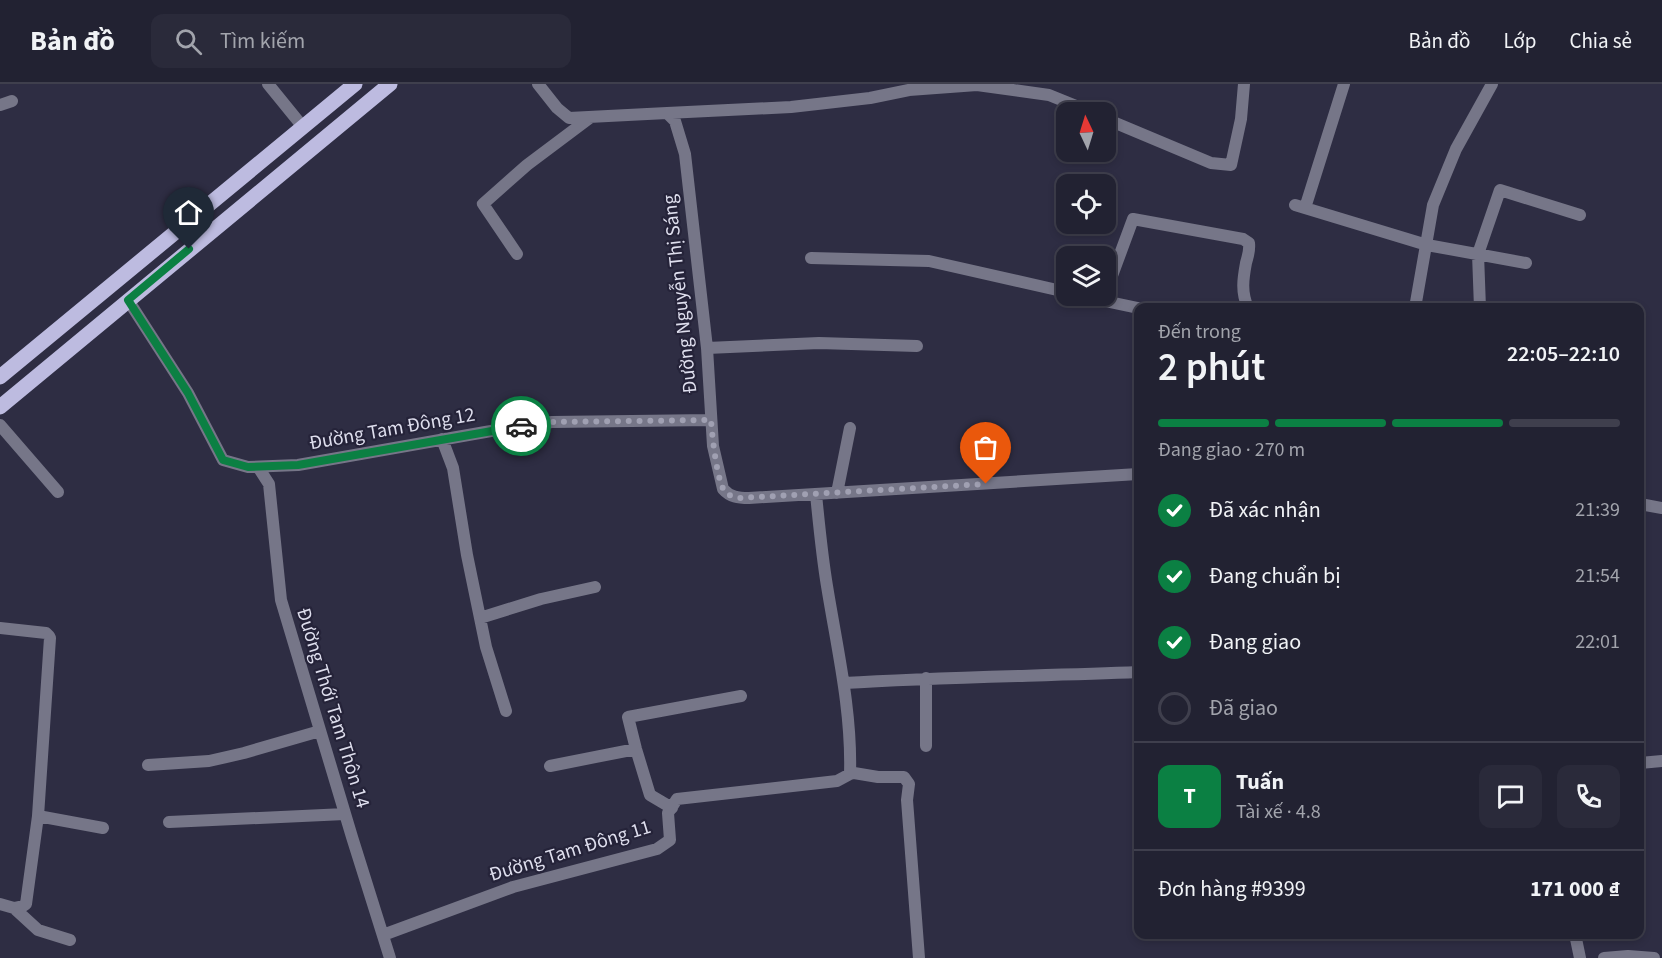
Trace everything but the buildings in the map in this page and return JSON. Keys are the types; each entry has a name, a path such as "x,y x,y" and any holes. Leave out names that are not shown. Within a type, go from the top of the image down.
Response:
{"main road":[{"path":"0,377 355,84"},
{"path":"0,407 390,84"}],"street":[{"path":"267,84 303,127"},
{"path":"538,84 557,108 569,118 791,107 870,98 909,90 977,84 1049,95 1066,102"},
{"path":"1116,123 1211,163 1231,165 1242,119 1244,84"},
{"path":"1344,84 1300,206 1427,245 1526,263"},
{"path":"1416,303 1433,205 1456,149 1492,84"},
{"name":"Đường Nguyễn Thị Sáng","path":"666,113 675,121 685,154 707,348 713,446 723,489 726,493 749,498 1134,474"},
{"path":"517,254 483,204 527,165 592,117"},
{"path":"1480,303 1478,254 1500,190 1580,215"},
{"path":"1116,264 1133,219 1243,239 1249,243 1250,251 1242,282 1246,303"},
{"path":"811,258 928,261 1056,290"},
{"name":"Đường Tam Đông 12","path":"128,300 188,393 223,460 248,467 298,465 552,422 711,420"},
{"path":"1116,300 1134,307"},
{"path":"707,348 819,343 917,346"},
{"path":"0,425 58,492"},
{"path":"837,493 849,428"},
{"path":"442,439 453,468 467,555 486,647 506,711"},
{"name":"Đường Thới Tam Thôn 14","path":"258,466 269,484 281,600 390,958"},
{"path":"816,494 826,584 843,683 850,774 904,777 909,784 907,800 919,958"},
{"path":"1644,505 1662,508"},
{"path":"480,618 541,599 595,587"},
{"path":"0,628 46,633 49,636 38,816 26,904 14,908"},
{"path":"843,683 926,678 1134,672"},
{"path":"926,678 926,746"},
{"path":"672,808 650,795 628,717 741,696"},
{"path":"148,765 209,761 320,731"},
{"path":"550,766 636,749"},
{"path":"1644,763 1662,761"},
{"name":"Đường Tam Đông 11","path":"383,935 513,887 657,849 670,840 668,813 677,799 837,781 850,774"},
{"path":"169,822 345,814"},
{"path":"38,816 103,828"},
{"path":"0,904 14,908 38,930 70,940"},
{"path":"1576,939 1580,958"},
{"path":"1604,958 1628,956 1654,958"}],"way so far":[{"path":"521,426 552,422 711,420 713,446 723,489 726,493 740,498 986,484"}],"route":[{"path":"189,249 128,300 188,393 223,460 248,467 298,465 521,426"}]}
